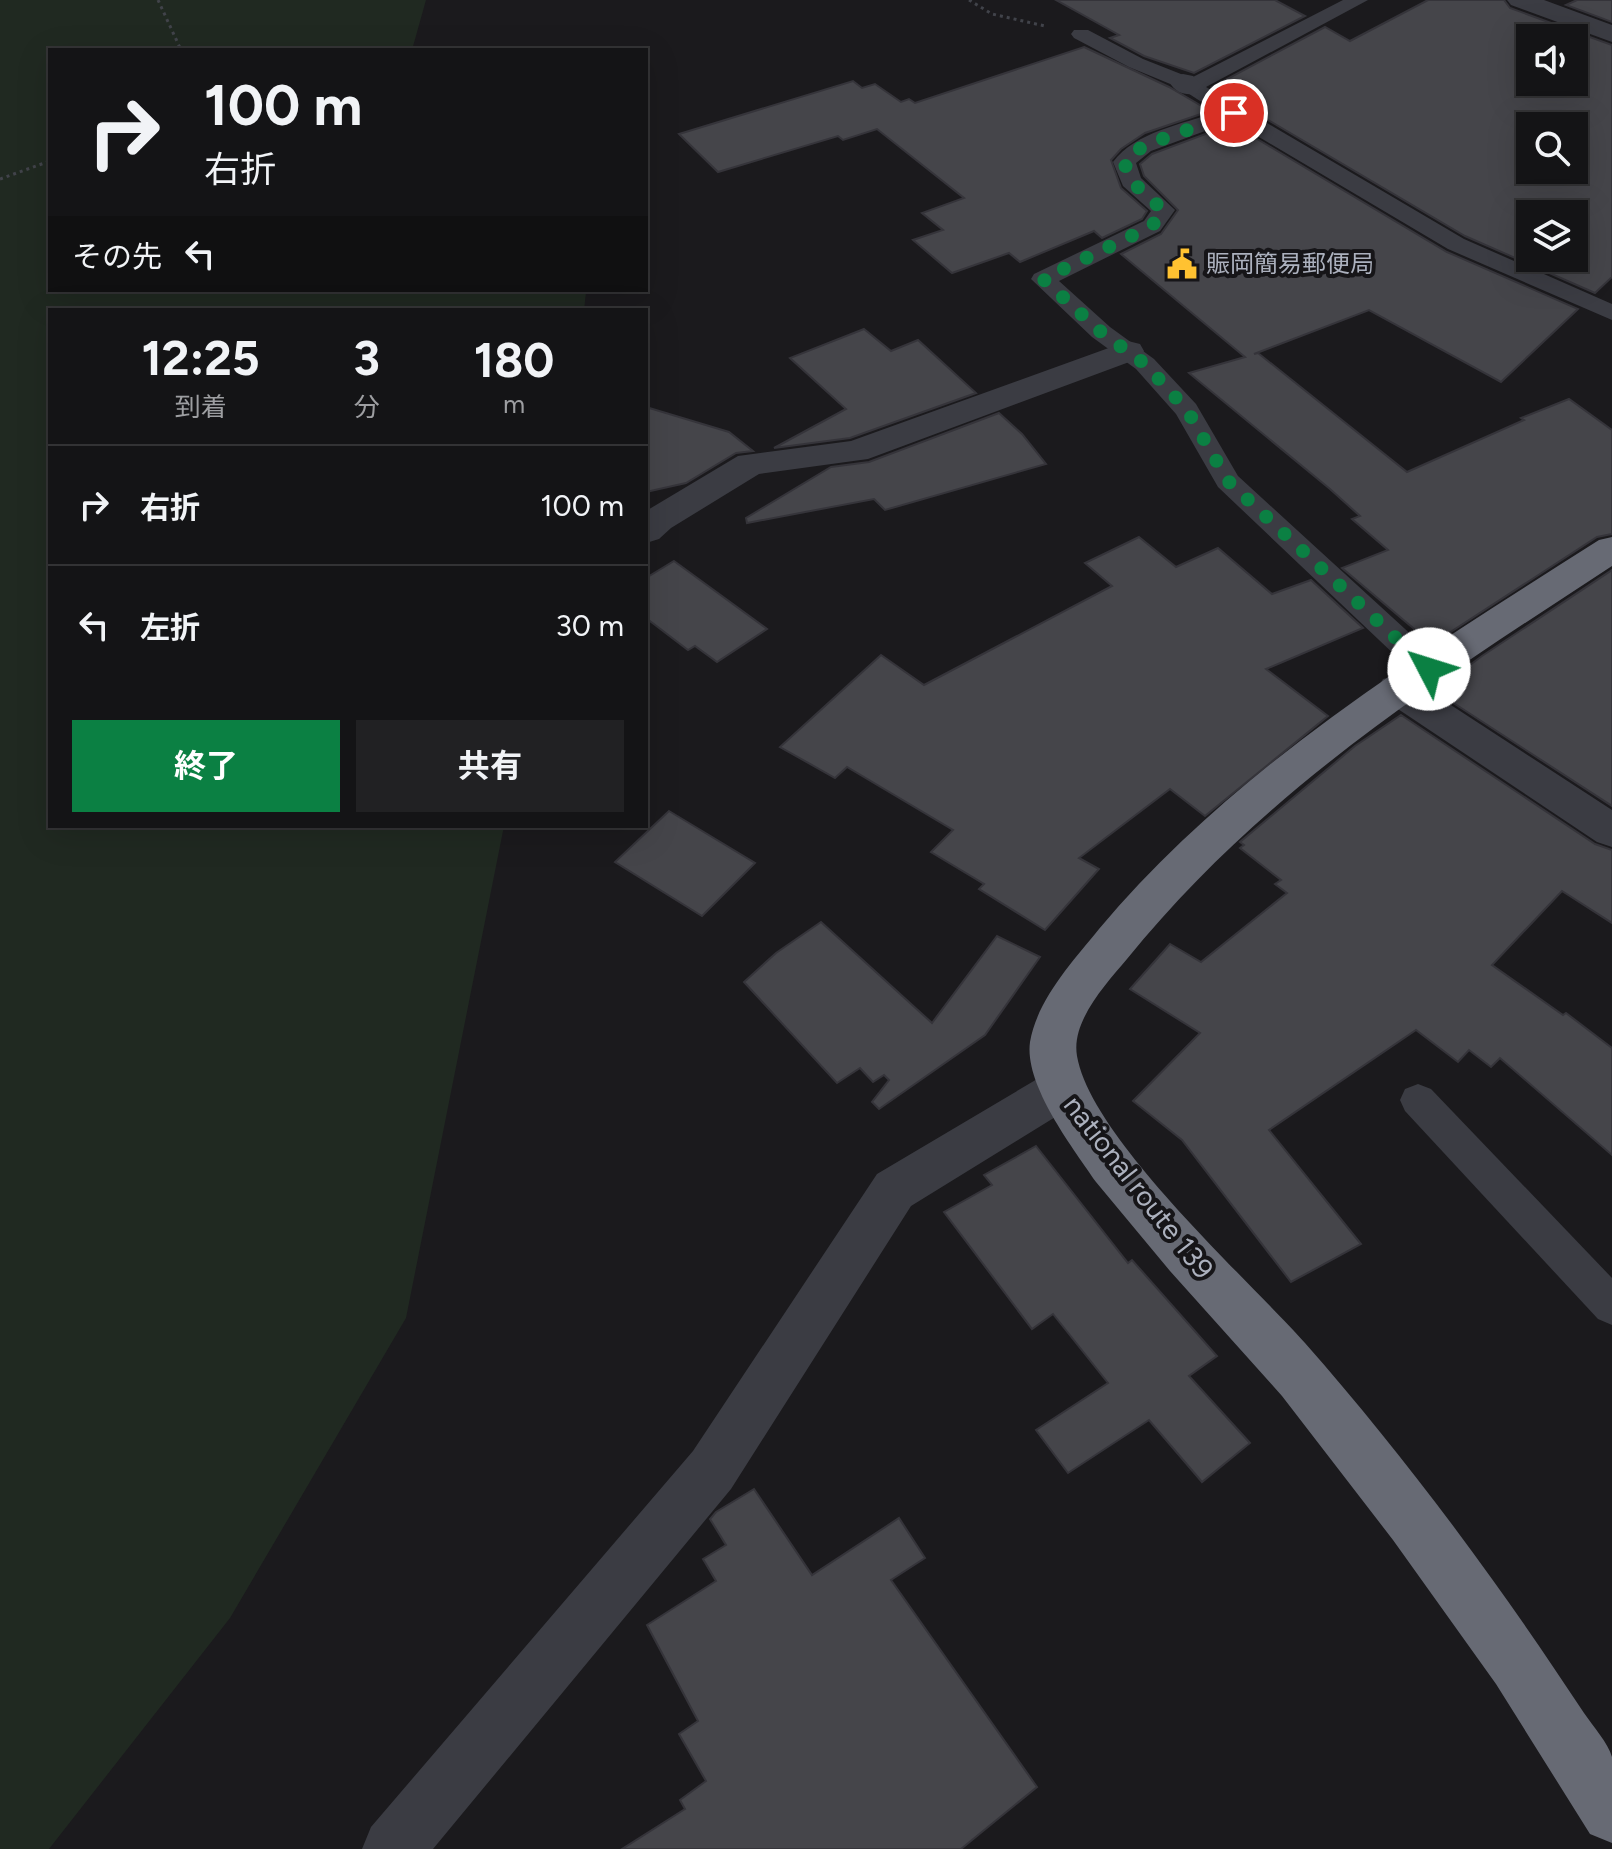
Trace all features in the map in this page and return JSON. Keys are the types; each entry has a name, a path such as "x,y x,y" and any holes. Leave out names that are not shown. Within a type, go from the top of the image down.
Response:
{"highway":[{"name":"national route 139","path":"1612,549 1413,679 1286,771 1230,818 1171,877 1114,942 1069,1002 1052,1050 1061,1089 1097,1142 1165,1228 1287,1362 1415,1523 1551,1715 1612,1812"}],"street":[{"path":"1520,0 1612,34"},
{"path":"648,529 750,464 856,451 1128,351"},
{"path":"1413,679 1612,831"},
{"path":"393,1849 712,1470 894,1190 1061,1089"}],"lane":[{"path":"1186,85 1358,0"},
{"path":"1081,34 1186,85 1456,244 1612,313"},
{"path":"1234,113 1143,146 1124,162 1131,181 1163,210 1152,226 1043,279 1101,332 1145,364 1187,410 1228,481 1413,679"},
{"path":"1418,1100 1612,1306"}],"path":[{"path":"158,0 180,48"},
{"path":"969,0 992,14 1081,34"},
{"path":"0,179 48,162"}],"shaded area":[{"path":"0,0 426,0 413,48 48,48 48,292 586,292 584,308 48,308 48,828 504,828 406,1318 230,1618 49,1849 0,1849"}],"building":[{"path":"1056,0 1275,0 1305,16 1194,73 1144,56 1110,38 1119,35"},
{"path":"1428,0 1504,0 1510,8 1554,24 1516,24 1516,96 1588,96 1588,36 1612,45 1612,277 1595,293 1547,272 1588,272 1588,200 1516,200 1516,258 1465,236 1212,87 1325,27 1350,41"},
{"path":"1577,0 1612,0 1612,22 1566,5"},
{"path":"1084,47 1169,87 1210,111 1145,133 1111,160 1121,188 1147,211 1142,219 1102,238 1094,231 1020,262 1009,253 952,273 913,240 943,230 922,213 964,198 877,129 843,140 838,136 718,172 679,134 853,81 862,88 875,84 901,102 909,99 915,103"},
{"path":"1232,124 1447,252 1578,309 1501,382 1369,310 1254,354 1258,353 1407,472 1569,399 1612,430 1612,534 1597,537 1432,644 1342,568 1388,550 1352,519 1360,516 1330,489 1189,373 1245,357 1121,254 1161,234 1178,210 1144,176 1140,164 1152,154"},
{"path":"864,329 891,351 918,340 976,393 850,438 774,448 846,409 790,358"},
{"path":"648,408 729,432 753,451 736,453 686,483 648,492"},
{"path":"999,413 1022,434 1046,464 885,510 874,499 747,523 746,518 831,467 869,462"},
{"path":"1139,537 1176,567 1218,548 1272,594 1311,580 1363,628 1266,669 1328,716 1205,816 1170,789 1079,858 1099,869 1045,930 979,889 984,884 931,852 953,830 847,767 835,778 780,747 881,655 924,685 1112,586 1085,563"},
{"path":"674,561 767,629 717,662 695,646 688,650 648,620 648,577"},
{"path":"1612,570 1612,806 1435,691"},
{"path":"1401,715 1595,844 1612,850 1612,923 1562,891 1492,965 1563,1015 1566,1013 1612,1048 1612,1155 1500,1058 1491,1067 1469,1050 1458,1062 1416,1030 1269,1130 1361,1244 1291,1282 1182,1140 1133,1101 1200,1033 1130,989 1170,944 1201,962 1287,893 1275,884 1281,880 1240,848 1244,845 1240,842 1355,746"},
{"path":"669,811 755,863 702,916 615,862"},
{"path":"821,922 932,1023 997,936 1040,957 985,1035 879,1109 872,1102 889,1080 884,1075 873,1082 860,1068 837,1083 744,982 776,953"},
{"path":"1036,1146 1128,1263 1132,1260 1217,1356 1189,1376 1250,1443 1202,1482 1149,1420 1068,1473 1036,1430 1108,1383 1053,1314 1032,1329 944,1212 992,1185 984,1175"},
{"path":"754,1489 812,1575 899,1518 925,1558 891,1580 1037,1787 961,1849 622,1849 685,1809 680,1800 706,1781 679,1734 698,1721 647,1625 716,1581 703,1559 726,1545 710,1519 716,1512"}],"place":[{"name":"賑岡簡易郵便局","path":"1182,264"}],"route":[{"path":"1234,113 1143,146 1124,162 1131,181 1163,210 1152,226 1043,279 1101,332 1145,364 1187,410 1228,481 1429,669"}]}
